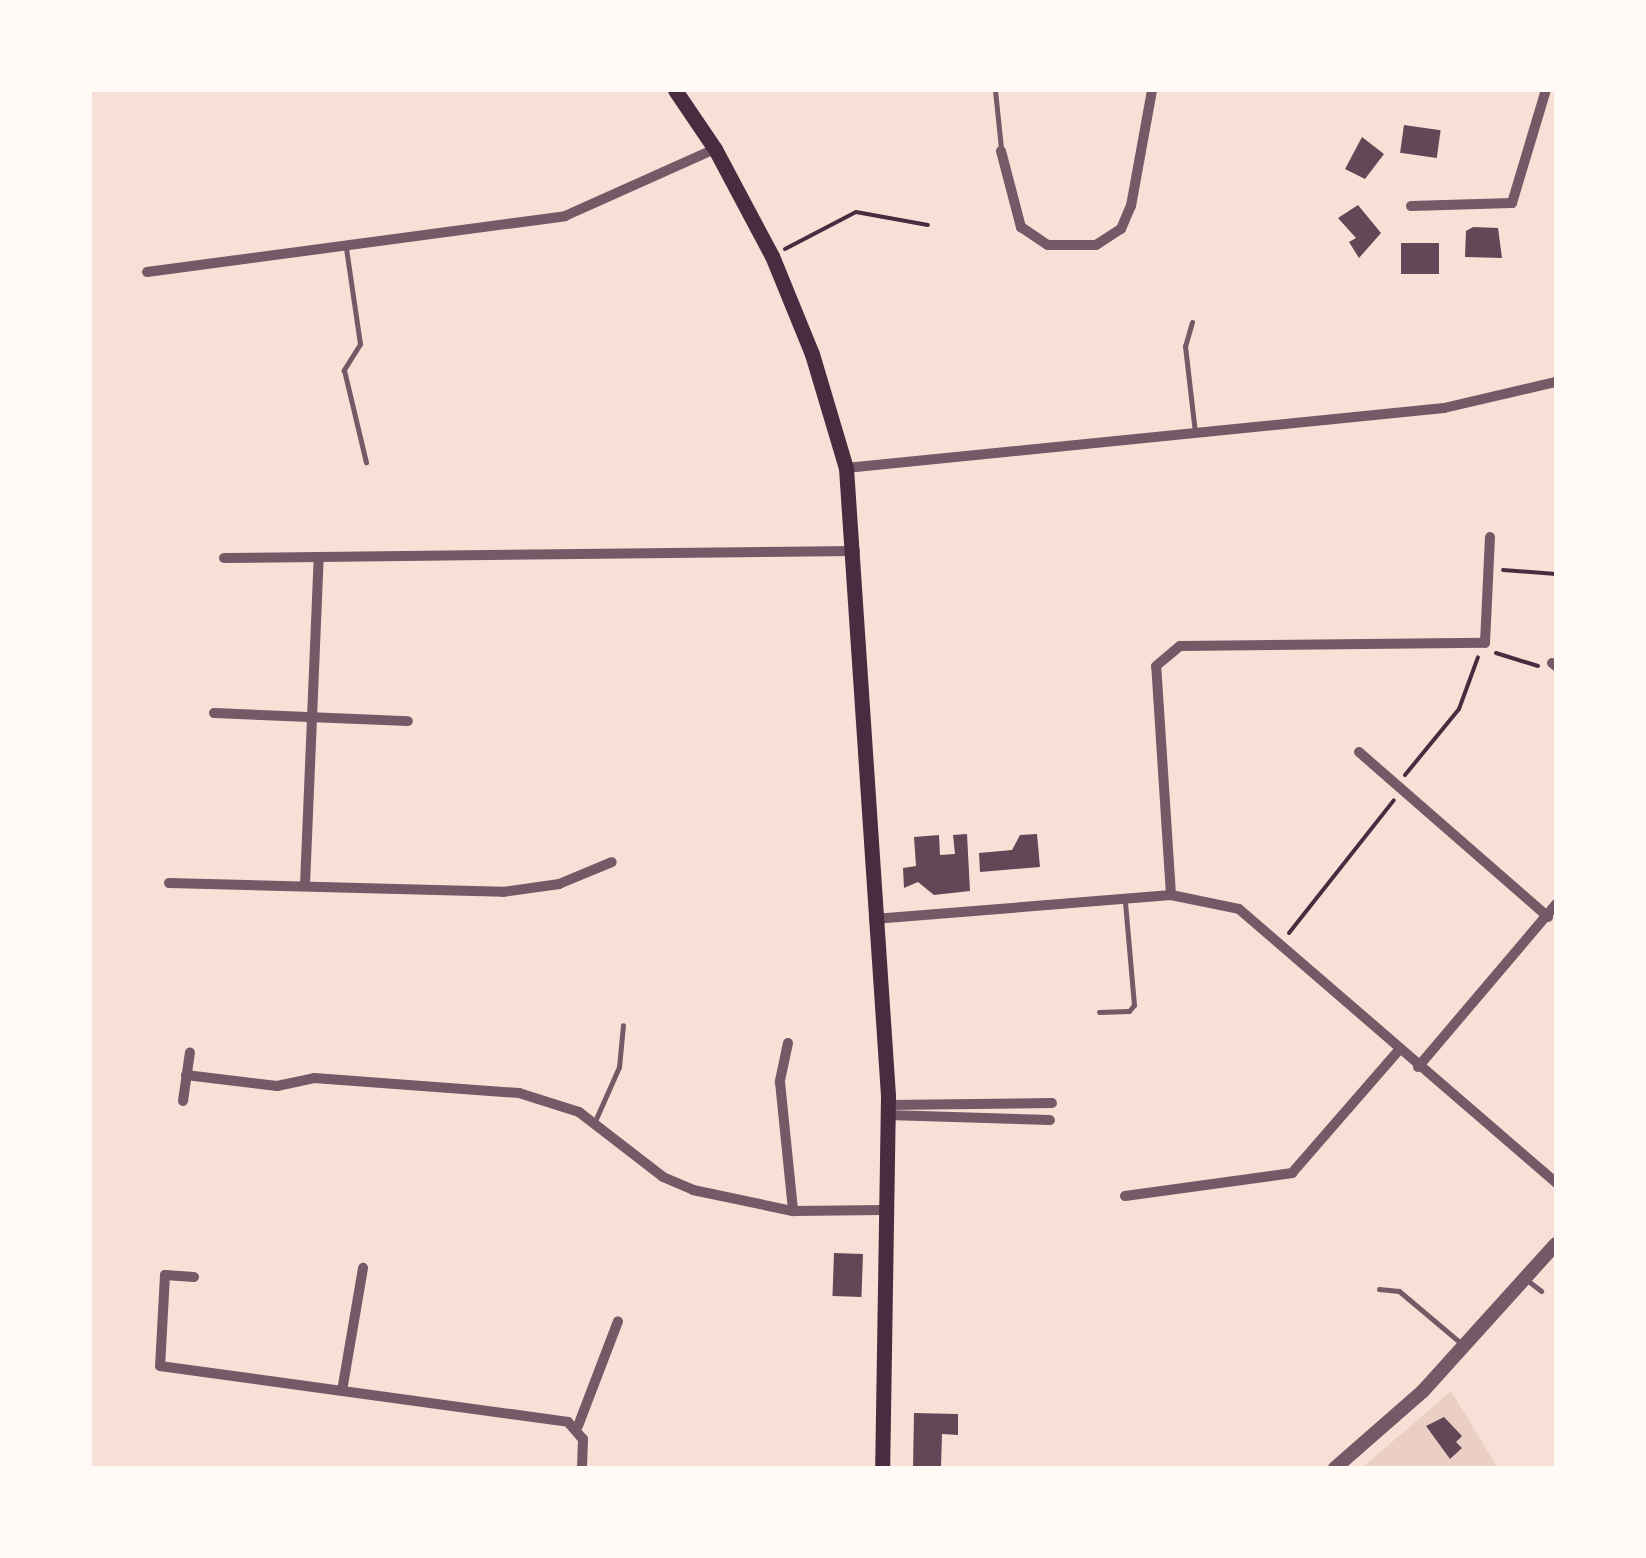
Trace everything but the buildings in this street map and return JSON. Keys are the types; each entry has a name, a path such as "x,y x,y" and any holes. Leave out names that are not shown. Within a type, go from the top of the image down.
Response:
{"main road":[{"path":"675,90 716,149 772,256 812,354 846,468 856,551 874,919 888,1110 882,1468"}],"street":[{"path":"1001,152 1021,227 1048,245 1096,245 1121,229 1131,206 1152,90"},
{"path":"1412,206 1512,203 1546,90"},
{"path":"147,272 565,216 716,149"},
{"path":"846,468 1444,408 1556,382"},
{"path":"1171,895 1156,666 1180,646 1486,643 1490,536"},
{"path":"224,558 856,551"},
{"path":"304,885 318,556"},
{"path":"214,713 408,721"},
{"path":"1359,752 1548,918"},
{"path":"169,883 503,892 559,884 612,862"},
{"path":"874,919 1171,895 1238,909 1556,1182"},
{"path":"1418,1066 1556,904"},
{"path":"788,1044 780,1082 793,1211"},
{"path":"1125,1196 1292,1174 1399,1050"},
{"path":"182,1100 190,1052"},
{"path":"186,1075 276,1086 314,1078 520,1093 579,1112 663,1176 793,1211 885,1210"},
{"path":"888,1110 1052,1103"},
{"path":"888,1110 1050,1120"},
{"path":"1335,1468 1464,1346 1556,1244"},
{"path":"342,1391 362,1268"},
{"path":"194,1277 165,1274 160,1366 578,1426"},
{"path":"582,1468 578,1426 618,1321"}],"lane":[{"path":"995,90 1001,152"},
{"path":"345,245 360,344 344,370 366,462"},
{"path":"1192,322 1185,346 1195,433"},
{"path":"1098,1012 1134,1005 1125,898"},
{"path":"594,1124 619,1066 622,1024"},
{"path":"1524,1279 1541,1291"},
{"path":"1379,1289 1399,1291 1464,1346"}],"path":[{"path":"772,256 856,212 928,225"},
{"path":"1488,570 1556,574"},
{"path":"1279,944 1395,802 1397,785 1459,709 1486,643 1502,660 1546,671 1554,665"}],"shaded area":[{"path":"1451,1391 1498,1468 1362,1468"}]}
